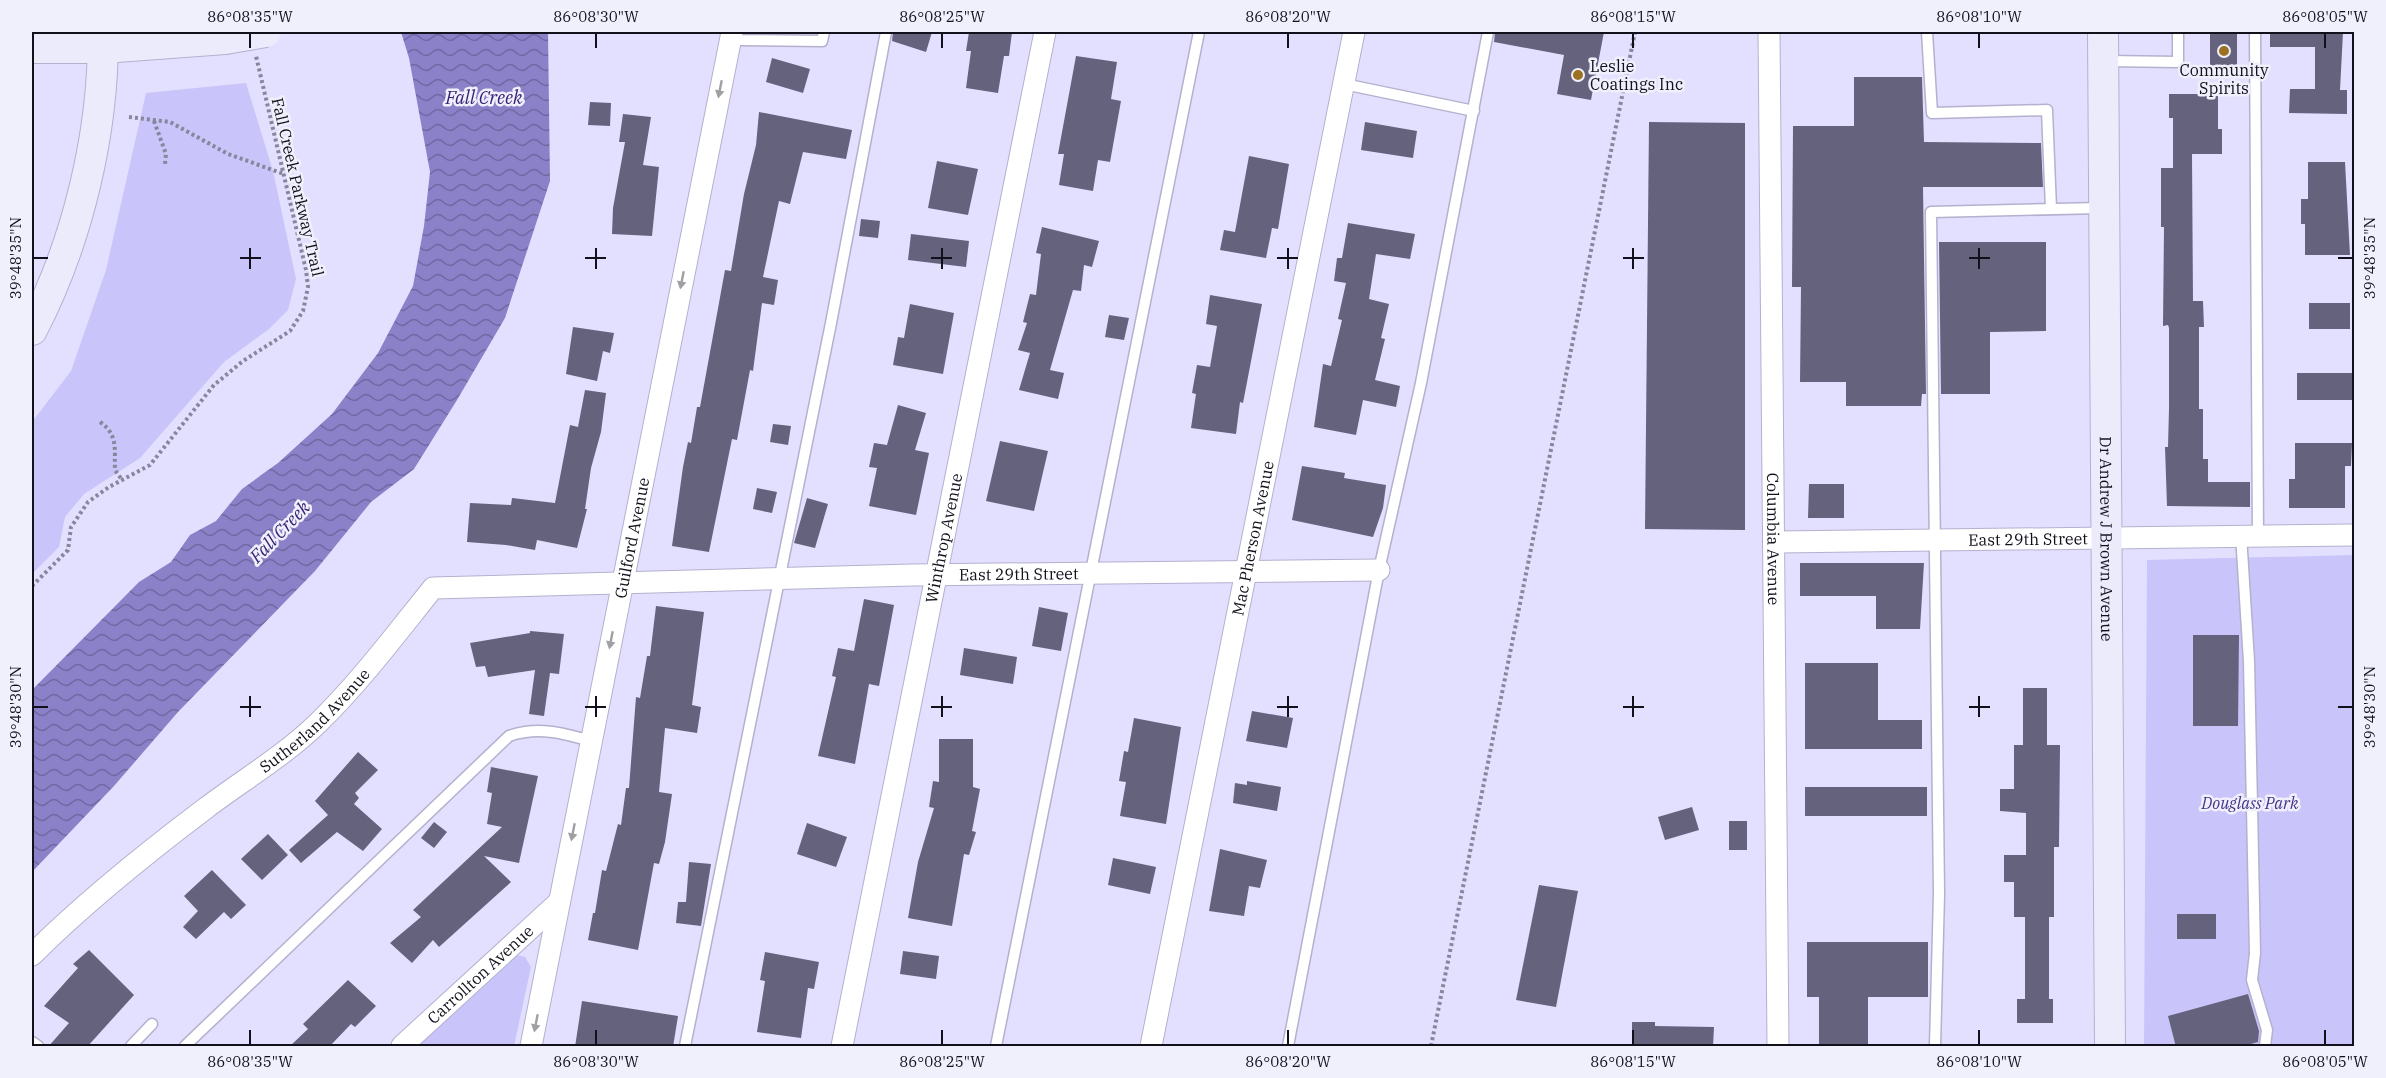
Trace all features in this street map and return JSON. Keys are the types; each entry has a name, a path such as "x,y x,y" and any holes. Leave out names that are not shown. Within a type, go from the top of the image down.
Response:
{"main road":[{"path":"32,48 103,40 225,39 261,43"},
{"path":"32,330 52,284 81,200 95,125 103,40"},
{"name":"Dr Andrew J Brown Avenue","path":"2103,46 2110,1047"}],"street":[{"name":"Winthrop Avenue","path":"842,1047 1045,32"},
{"name":"Mac Pherson Avenue","path":"1151,1047 1354,32"},
{"name":"Columbia Avenue","path":"1769,32 1778,1047"},
{"name":"Guilford Avenue","path":"531,1047 731,34"},
{"name":"East 29th Street","path":"1774,542 2106,536 2355,535"},
{"name":"East 29th Street","path":"622,583 1379,570"},
{"name":"Sutherland Avenue","path":"32,955 128,869 207,807 269,764 318,723 356,682 433,588 622,583"},
{"name":"Carrollton Avenue","path":"402,1047 560,902"}],"lane":[{"path":"731,34 740,40 822,42 824,32"},
{"path":"685,1047 846,246 886,32"},
{"path":"996,1047 1199,32"},
{"path":"1288,1047 1379,570 1423,372 1488,32"},
{"path":"1928,32 1932,113 2047,110 2051,209"},
{"path":"2103,46 2178,62 2178,32"},
{"path":"2255,32 2249,672 2255,953 2252,980 2267,1030 2265,1047"},
{"path":"1344,84 1474,111"},
{"path":"1935,1047 1939,894 1931,212 2104,208"},
{"path":"185,1047 509,736 539,730 562,733 591,741"},
{"path":"131,1047 152,1024"},
{"path":"32,1042 38,1047"}],"path":[{"path":"1431,1047 1635,32"},
{"name":"Fall Creek Parkway Trail","path":"32,586 68,550 71,527 88,502 150,465 214,385 243,361 290,331 303,311 308,287 307,279 284,174 261,43"},
{"path":"129,117 170,122 228,154 284,174"},
{"path":"154,120 166,154 165,164"},
{"path":"100,422 112,433 115,444 115,470 123,480"}],"green space":[{"path":"246,83 273,171 296,279 288,310 269,329 224,362 140,458 84,494 65,517 59,547 32,574 32,422 71,371 106,270 146,93"},
{"name":"Douglass Park","path":"2354,555 2354,1046 2144,1046 2147,560"},
{"path":"513,954 525,957 531,967 514,1046 417,1046"}],"water":[{"name":"Fall Creek","path":"401,32 548,32 550,181 505,318 414,469 371,502 315,571 178,712 114,786 32,872 32,690 139,582 171,562 190,535 216,521 242,489 278,463 332,414 378,353 413,286 424,226 430,172 409,58"}],"building":[{"path":"893,32 932,32 926,52 892,41"},
{"path":"969,32 1012,32 1009,56 1004,56 998,93 966,88 971,51 966,51"},
{"name":"Leslie Coatings Inc","path":"1495,32 1604,32 1591,100 1557,94 1564,55 1494,42"},
{"name":"Community Spirits","path":"2210,32 2237,32 2237,70 2210,70"},
{"path":"2270,32 2343,32 2340,90 2347,90 2347,114 2289,113 2290,89 2315,89 2315,47 2270,47"},
{"path":"1076,56 1117,62 1111,99 1121,101 1110,162 1098,160 1093,191 1059,185 1064,154 1058,154"},
{"path":"772,58 810,69 803,93 766,82"},
{"path":"1854,77 1922,77 1924,142 2041,143 2043,187 1923,187 1926,394 1922,394 1921,406 1846,406 1846,382 1800,382 1801,287 1792,287 1793,126 1854,126"},
{"path":"2169,94 2218,94 2218,129 2222,129 2222,154 2192,154 2193,301 2203,301 2204,327 2199,327 2199,409 2203,409 2203,459 2208,459 2208,482 2250,482 2250,507 2167,506 2165,447 2168,447 2169,328 2168,325 2163,326 2164,227 2161,227 2161,168 2173,168 2173,118 2169,118"},
{"path":"590,102 611,103 610,126 588,125"},
{"path":"759,112 852,130 846,159 803,152 790,204 779,201 763,277 778,280 774,305 762,303 753,371 750,370 737,440 732,439 709,552 672,546 688,442 691,443 697,407 700,407 725,270 731,271 744,194 756,145"},
{"path":"623,114 651,117 643,165 659,167 652,236 612,234 613,208 625,142 619,142"},
{"path":"1365,122 1417,131 1413,158 1361,150"},
{"path":"1649,122 1745,123 1745,530 1645,529"},
{"path":"1249,156 1289,164 1278,229 1272,228 1266,258 1220,250 1224,230 1235,232"},
{"path":"937,161 978,169 968,215 928,208"},
{"path":"2308,162 2345,162 2350,255 2305,255 2305,224 2301,224 2301,199 2308,199"},
{"path":"861,219 880,221 878,238 859,236"},
{"path":"1348,223 1415,234 1410,259 1376,254 1369,299 1389,304 1381,338 1385,339 1375,380 1400,386 1396,407 1363,400 1356,435 1314,427 1323,364 1331,366 1342,320 1338,319 1346,283 1334,281 1337,258 1342,258"},
{"path":"1042,227 1099,241 1092,267 1084,265 1081,291 1073,290 1050,370 1064,373 1058,399 1019,390 1030,353 1018,350 1027,323 1023,322 1030,294 1036,295 1041,254 1036,253"},
{"path":"911,234 969,241 966,267 908,260"},
{"path":"1939,242 2046,242 2046,331 1990,332 1990,394 1941,394"},
{"path":"1210,295 1262,304 1243,403 1240,402 1236,434 1191,428 1196,394 1192,393 1197,365 1210,367 1217,326 1206,324"},
{"path":"2309,303 2350,303 2350,329 2309,329"},
{"path":"910,304 954,313 943,374 893,365 898,337 904,338"},
{"path":"1109,315 1129,318 1124,340 1105,337"},
{"path":"573,327 614,333 610,353 603,351 597,381 566,374"},
{"path":"2297,373 2354,373 2354,400 2297,400"},
{"path":"585,390 606,393 601,432 591,468 585,509 587,509 577,548 537,540 535,550 467,542 470,503 511,505 512,498 555,503 570,425 578,427"},
{"path":"898,405 926,413 915,450 929,453 916,515 869,506 877,468 869,467 874,443 887,445"},
{"path":"773,424 791,426 788,445 770,442"},
{"path":"1000,441 1048,451 1034,511 986,501"},
{"path":"2295,443 2352,443 2351,466 2345,466 2345,508 2289,508 2289,479 2295,479"},
{"path":"1302,466 1345,473 1344,478 1386,485 1383,508 1373,537 1292,520"},
{"path":"1809,484 1844,484 1844,518 1808,518"},
{"path":"757,488 777,492 772,513 753,509"},
{"path":"807,498 828,504 815,548 794,543"},
{"path":"1800,563 1924,563 1920,629 1876,629 1876,596 1800,596"},
{"path":"864,599 894,605 879,686 869,684 855,764 818,756 836,677 832,676 838,648 854,651"},
{"path":"656,606 704,612 692,705 701,707 697,733 665,728 659,792 672,794 665,842 659,864 654,863 638,950 588,940 602,870 606,871 618,824 621,825 626,788 629,788 636,697 640,698 647,656 650,656"},
{"path":"1039,607 1068,613 1061,651 1032,646"},
{"path":"530,631 564,634 559,674 550,673 544,716 529,714 535,670 488,677 485,666 476,667 470,643 530,633"},
{"path":"2193,635 2239,635 2238,726 2193,726"},
{"path":"964,648 1017,657 1013,684 960,675"},
{"path":"1805,663 1878,663 1878,720 1922,720 1922,749 1805,749"},
{"path":"2023,688 2047,688 2047,745 2060,745 2059,847 2054,847 2054,917 2049,917 2049,999 2053,999 2053,1023 2017,1023 2017,999 2025,999 2025,917 2014,917 2014,882 2004,882 2004,855 2026,855 2026,813 2000,811 2000,789 2014,789 2014,745 2023,745"},
{"path":"1252,711 1293,718 1287,748 1246,741"},
{"path":"1134,718 1181,727 1166,824 1120,816 1126,782 1119,781 1124,751 1128,752"},
{"path":"939,739 973,739 973,787 980,789 972,831 976,832 969,855 964,854 952,926 908,918 918,862 934,808 929,807 933,781 939,782"},
{"path":"358,752 378,770 355,793 359,798 354,804 382,829 363,851 337,832 301,863 289,850 328,815 315,801"},
{"path":"491,767 538,776 519,863 484,856 511,882 439,947 433,940 412,963 390,943 421,917 413,910 502,827 487,824 492,793 487,792"},
{"path":"1247,781 1281,787 1277,811 1233,803 1235,783 1247,785"},
{"path":"1805,787 1927,787 1927,816 1805,816"},
{"path":"1692,807 1699,830 1665,840 1658,817"},
{"path":"1729,821 1747,821 1747,850 1729,850"},
{"path":"434,822 447,832 434,848 421,838"},
{"path":"807,823 847,837 836,867 797,854"},
{"path":"268,834 288,855 262,880 241,859"},
{"path":"1220,849 1267,860 1260,888 1249,886 1244,916 1209,911"},
{"path":"1113,858 1156,867 1150,894 1108,885"},
{"path":"689,862 711,864 701,926 676,923 678,902 686,902"},
{"path":"212,870 246,905 231,919 224,912 196,939 183,927 198,911 184,896"},
{"path":"1539,885 1578,891 1556,1007 1516,1000"},
{"path":"2177,914 2216,914 2216,939 2177,939"},
{"path":"1807,942 1928,942 1928,997 1868,997 1868,1047 1819,1047 1819,997 1807,997"},
{"path":"89,950 134,995 87,1047 48,1047 69,1023 44,1006 78,968 73,964"},
{"path":"903,951 939,956 936,979 900,974"},
{"path":"765,952 819,962 814,989 808,988 801,1038 757,1032 765,981 760,980"},
{"path":"348,980 376,1006 355,1027 351,1024 329,1047 289,1047 308,1029 303,1024"},
{"path":"2248,994 2259,1031 2258,1042 2240,1047 2176,1047 2168,1016"},
{"path":"582,1001 678,1016 673,1047 575,1047"},
{"path":"1632,1022 1655,1022 1655,1026 1714,1027 1713,1047 1632,1047"}],"place":[{"name":"Community Spirits","path":"2224,51"},
{"name":"Leslie Coatings Inc","path":"1578,75"}]}
